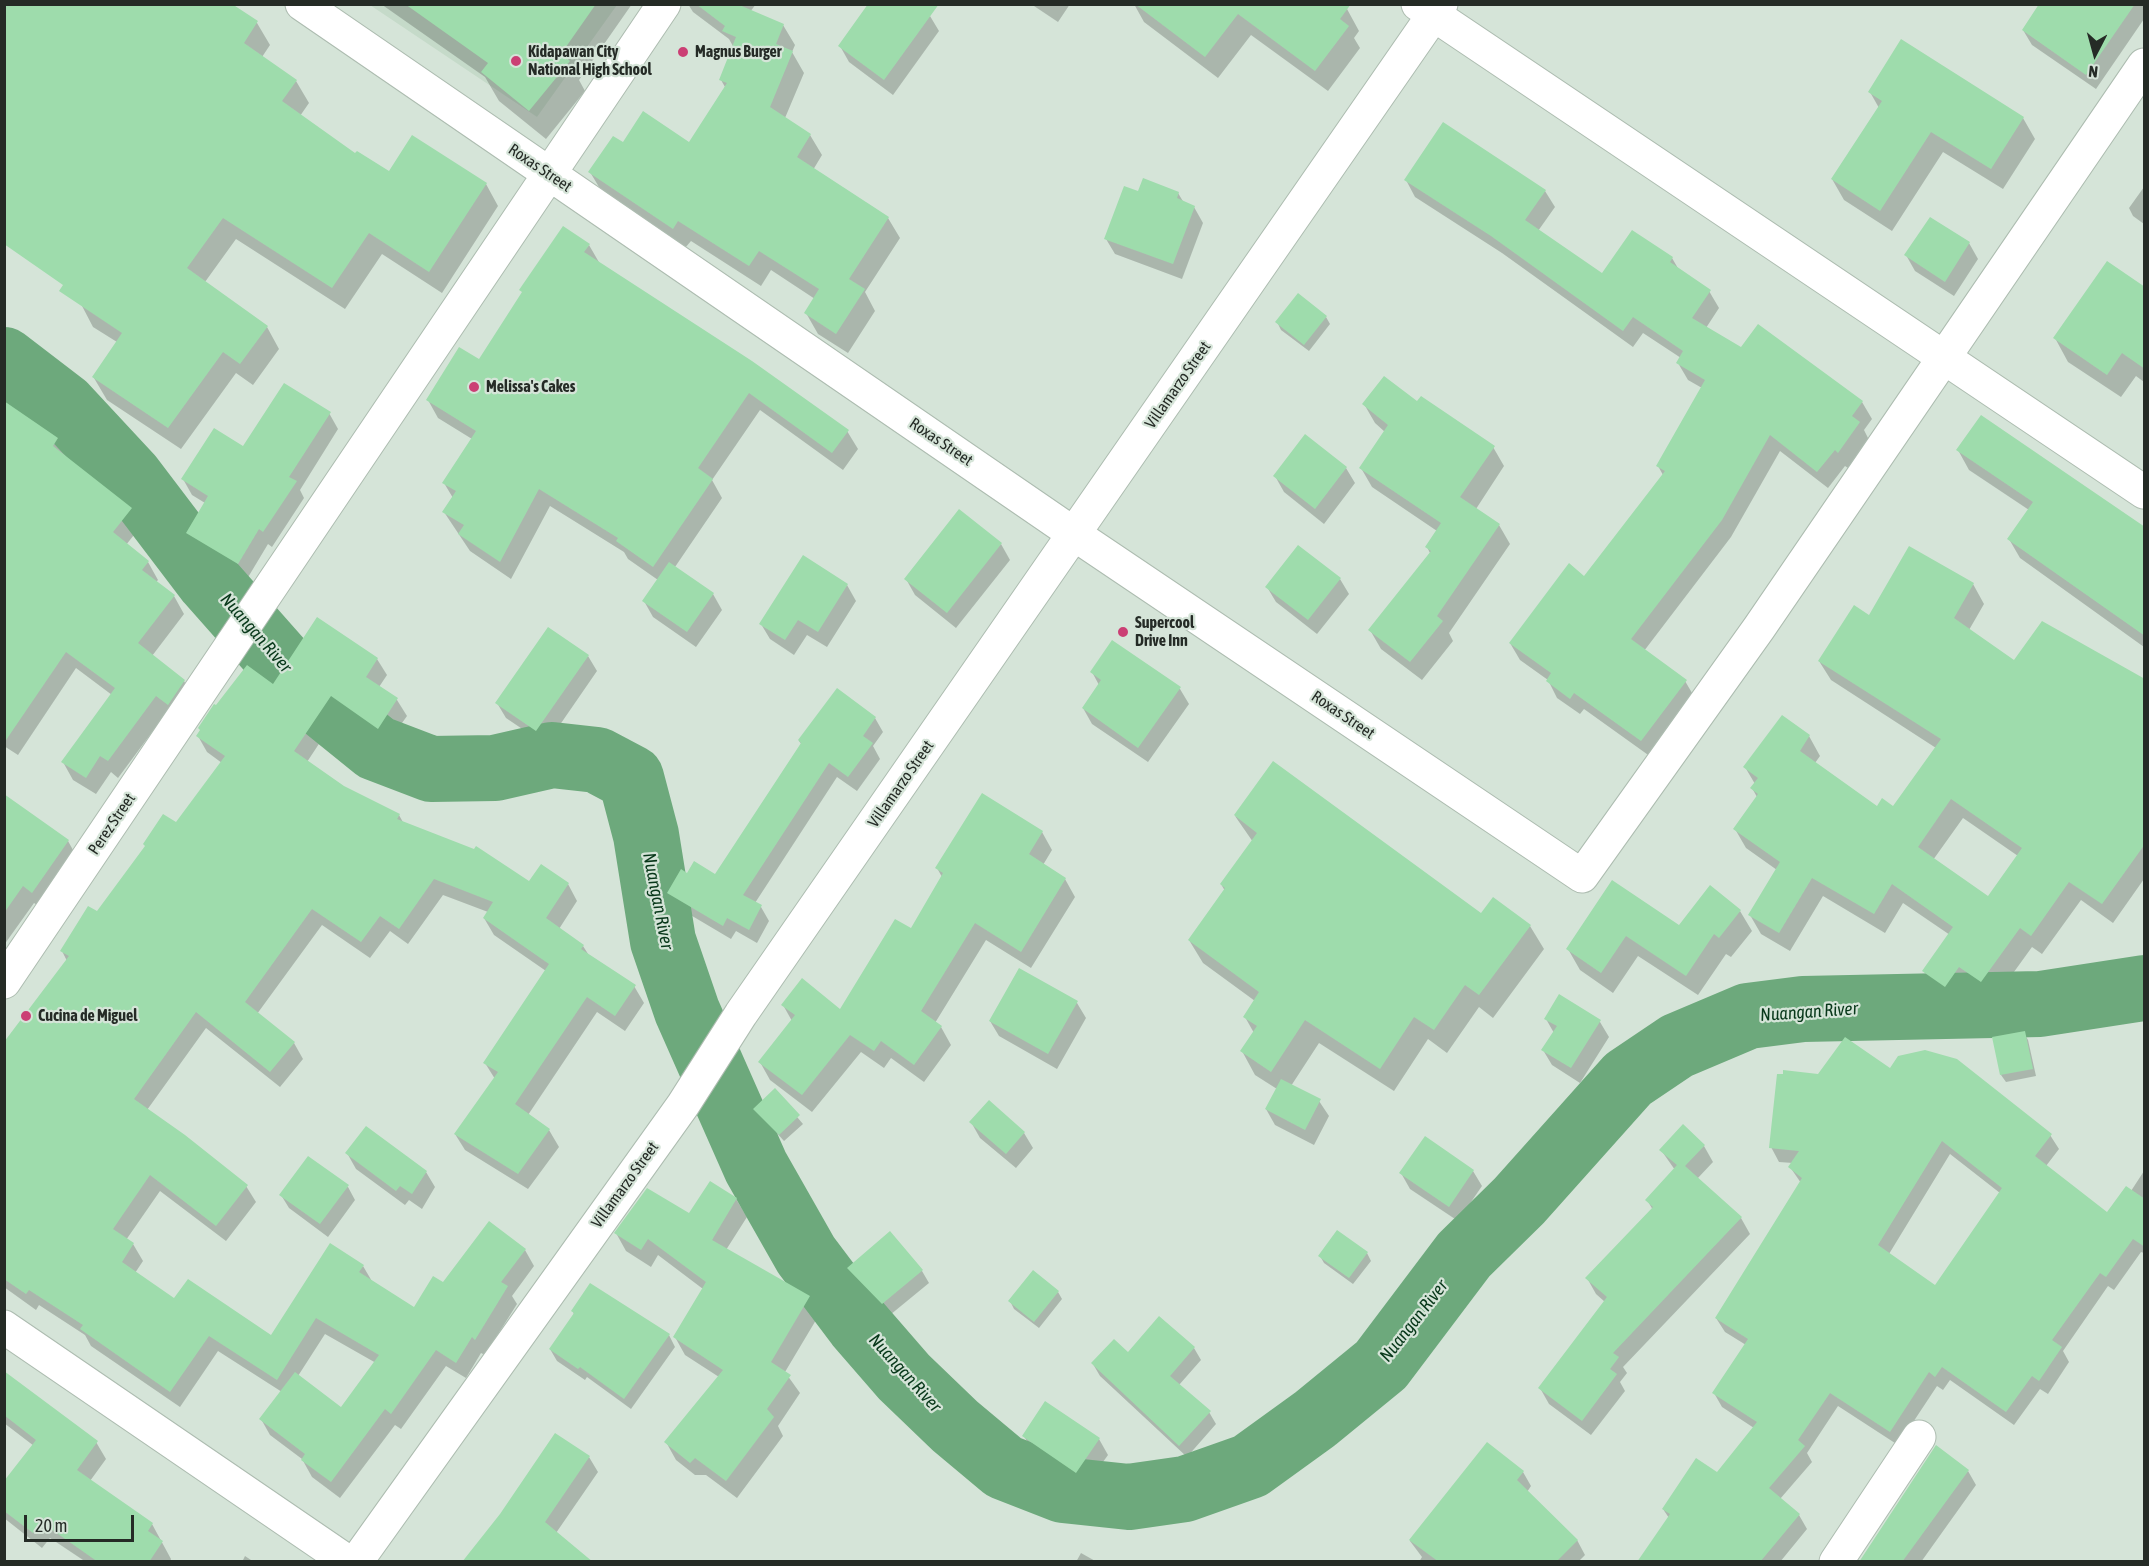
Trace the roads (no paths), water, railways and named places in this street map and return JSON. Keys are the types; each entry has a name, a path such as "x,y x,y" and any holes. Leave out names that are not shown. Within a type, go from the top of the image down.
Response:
{"street":[{"name":"Roxas Street","path":"302,4 1074,534 1582,876 1759,628 1944,358"},
{"name":"Perez Street","path":"4,982 664,4"},
{"path":"1431,8 1944,358 2145,492"},
{"name":"Villamarzo Street","path":"356,1562 683,1105 741,1014 1074,534 1431,8"},
{"path":"1944,358 2145,65"},
{"path":"4,1328 348,1562"},
{"path":"1836,1562 1919,1437"}],"waterway":[{"name":"Nuangan River","path":"4,360 64,406 130,477 209,581 308,693 376,748 431,769 495,768 552,755 597,760 631,778 646,835 663,941 687,1011 756,1167 806,1255 858,1324 904,1377 955,1426 1004,1467 1063,1490 1129,1497 1185,1489 1250,1466 1315,1419 1381,1365 1464,1255 1519,1201 1628,1079 1677,1046 1748,1016 1803,1009 2040,1004 2144,988"}],"place":[{"name":"Magnus Burger","path":"683,52"},
{"name":"Kidapawan City National High School","path":"516,61"},
{"name":"Melissa's Cakes","path":"474,387"},
{"name":"Supercool Drive Inn","path":"1123,632"},
{"name":"Cucina de Miguel","path":"26,1016"}]}
